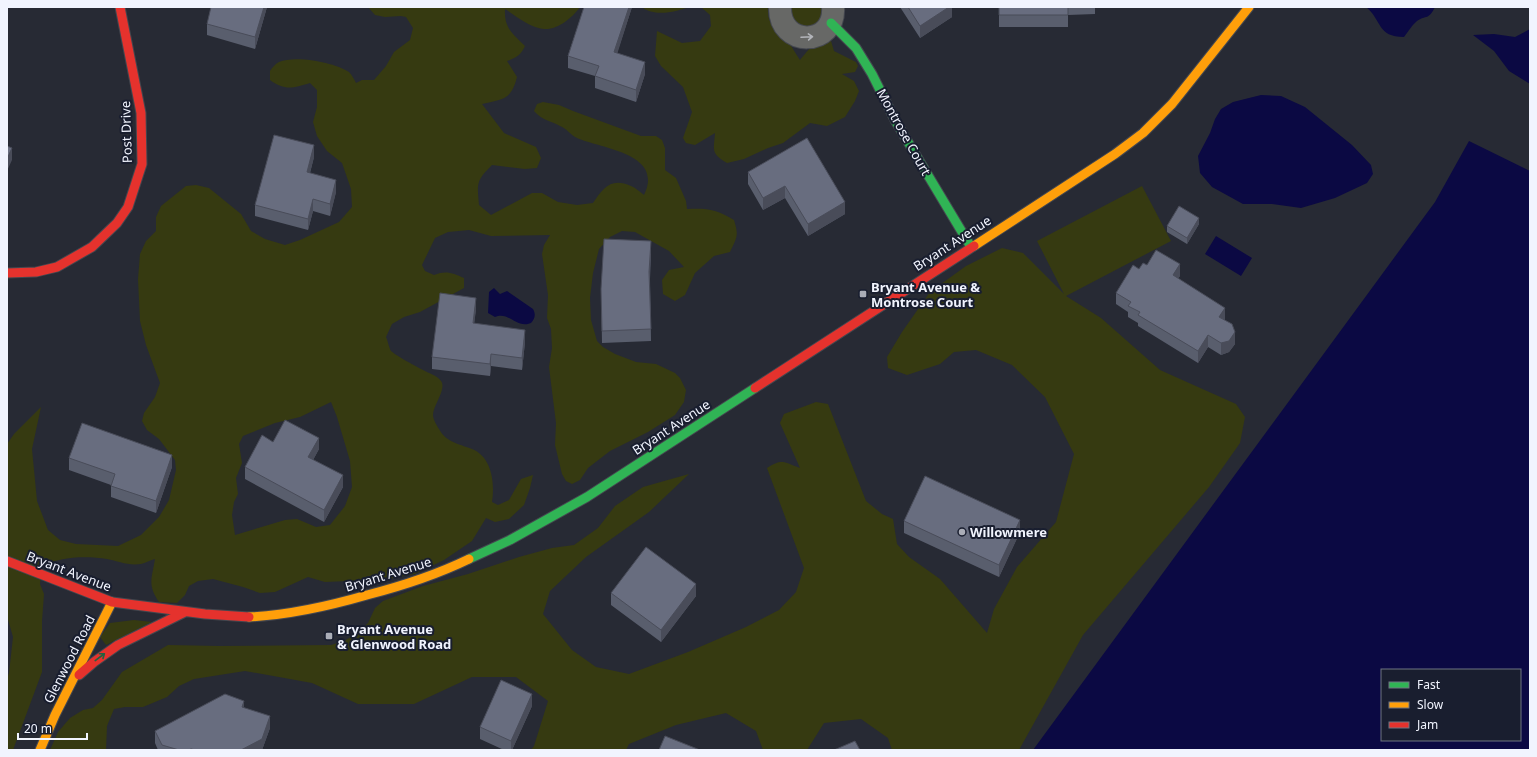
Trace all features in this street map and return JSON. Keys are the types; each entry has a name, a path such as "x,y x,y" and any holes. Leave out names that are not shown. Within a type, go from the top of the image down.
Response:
{"main road":[{"name":"Post Drive","path":"7,273 36,272 57,267 92,247 117,223 128,207 142,164 141,113 120,7"},
{"name":"Bryant Avenue","path":"7,561 112,602 185,612 239,617 265,616 325,607 404,585 455,566 510,540 587,497 1115,154 1143,133 1172,104 1249,7"},
{"name":"Montrose Court","path":"832,15 856,48 872,74 896,122 971,247"},
{"name":"Glenwood Road","path":"40,750 71,682 112,602"},
{"path":"71,682 94,662 118,645 185,612"}],"street":[{"name":"Montrose Court","path":"780,7 782,23 787,30 802,38 811,38 826,30 832,15"}],"green space":[{"path":"368,7 580,7 564,22 554,28 549,29 539,28 528,24 505,9 507,26 525,46 518,56 507,61 517,77 512,91 505,98 482,104 504,133 536,147 541,158 537,168 525,169 492,165 480,179 478,187 479,205 491,215 532,193 542,193 558,202 577,205 593,203 604,189 613,183 633,187 644,195 648,181 645,169 638,161 613,149 575,137 562,127 543,119 534,111 537,104 543,102 559,105 641,136 656,136 662,140 665,148 665,170 676,178 686,201 687,209 711,210 734,220 737,233 736,240 730,252 714,256 695,273 685,295 675,301 663,294 662,280 669,270 684,267 669,251 635,232 622,231 610,237 599,249 593,273 590,298 591,320 597,341 603,347 615,354 636,362 656,364 675,373 680,378 686,390 684,402 675,415 648,432 610,451 588,468 580,480 572,484 566,481 562,474 555,445 556,423 549,367 552,348 551,329 547,318 548,295 542,254 544,245 550,235 491,236 469,230 448,232 435,238 422,265 425,271 434,275 446,272 460,276 464,278 464,288 420,312 404,317 392,324 386,337 391,351 435,376 441,381 442,388 433,415 434,420 445,437 453,442 472,449 484,458 491,471 493,487 492,502 498,505 509,500 521,479 533,475 524,505 509,519 495,522 486,518 472,541 444,560 415,574 377,581 325,582 308,577 275,592 260,593 213,579 198,581 189,586 185,595 177,603 159,602 155,596 151,581 155,559 141,564 132,564 107,559 82,557 49,563 42,567 40,584 44,594 42,621 42,672 13,750 7,750 7,678 9,673 13,637 7,616 7,444 14,434 41,407 32,449 37,501 48,530 60,540 76,544 118,546 141,535 159,517 169,500 176,470 175,460 159,439 147,430 142,421 144,413 155,397 160,383 146,345 140,321 138,279 140,254 146,241 156,231 156,217 161,206 186,186 196,185 209,188 241,214 251,231 265,239 285,245 300,240 339,222 352,207 351,189 342,163 327,151 317,136 313,122 317,107 317,90 310,83 289,88 280,86 270,80 270,71 279,62 304,59 342,68 349,72 356,83 362,80 374,80 386,66 394,52 410,40 413,28 406,17 385,17 375,15","holes":["331,402 350,461 352,487 345,506 330,525 316,527 297,519 285,520 235,535 232,515 234,502 238,494 236,478 242,463 239,444 243,436 275,423 300,417"]},
{"path":"642,7 689,7 678,11 659,13"},
{"path":"701,7 768,7 770,22 786,38 800,60 812,46 831,41 834,51 856,62 858,66 855,72 842,74 854,81 859,91 855,101 845,117 827,126 810,123 783,143 744,159 727,163 715,154 715,133 695,145 686,143 683,138 692,112 683,87 661,66 655,56 657,31 682,43 700,41 711,26 710,15"},
{"path":"784,7 828,7 829,10 806,35"},
{"path":"1142,186 1171,241 1066,296 1101,318 1160,370 1236,404 1245,417 1240,443 1209,487 1083,635 1019,750 892,750 888,738 861,719 824,723 807,750 763,750 756,731 726,713 676,725 629,744 626,750 531,750 534,746 548,701 516,677 472,677 414,704 358,704 312,683 245,671 194,679 179,686 167,697 143,707 125,707 114,709 107,726 106,750 50,750 58,732 70,718 83,710 93,708 102,700 122,672 168,645 331,645 344,641 356,634 368,623 375,608 383,601 423,586 468,574 519,557 552,548 574,545 598,528 615,506 643,487 689,474 649,512 586,557 550,591 543,614 572,650 596,667 629,674 688,652 746,627 779,610 796,592 804,568 767,468 776,463 783,462 800,468 780,423 784,414 816,402 828,404 866,501 882,514 893,519 897,544 909,557 940,579 987,633 994,609 1017,567 1056,522 1074,454 1045,397 1012,365 976,350 954,352 940,364 907,375 888,368 887,357 902,332 930,292 966,266 1002,248 1023,253 1064,294 1037,241"},
{"path":"134,620 152,622 106,645 100,637 110,623"}],"shaded area":[{"path":"1366,7 1435,7 1429,16 1420,19 1415,23 1404,37 1395,36 1384,31"},
{"path":"1530,29 1530,84 1509,71 1494,51 1473,35 1494,34 1515,37"},
{"path":"1261,95 1281,96 1305,107 1352,145 1371,165 1373,174 1367,183 1335,198 1301,208 1272,204 1243,204 1212,187 1200,173 1198,156 1210,133 1215,119 1221,109 1233,102"},
{"path":"1469,141 1530,171 1530,750 1033,750 1435,202"},
{"path":"1216,236 1252,258 1241,276 1205,254"},
{"path":"494,288 500,294 507,291 533,309 535,316 531,323 521,324 504,316 495,317 488,313 489,292"}],"building":[{"path":"211,7 264,7 255,37 207,24"},
{"path":"584,7 629,7 614,52 645,62 636,90 595,76 599,66 568,56"},
{"path":"908,7 949,7 920,26"},
{"path":"999,7 1068,7 1068,15 999,15"},
{"path":"274,135 314,145 307,172 336,180 330,204 313,199 308,219 255,205"},
{"path":"807,138 845,202 808,224 785,186 763,198 748,172"},
{"path":"7,146 12,148 7,159"},
{"path":"1179,206 1199,218 1187,238 1167,226"},
{"path":"604,239 651,241 649,272 651,329 602,331 601,289"},
{"path":"1156,250 1180,264 1173,275 1225,308 1219,317 1232,324 1235,332 1229,341 1221,343 1208,335 1198,351 1138,315 1140,312 1128,306 1131,302 1116,293 1133,265 1139,269 1143,263 1147,265"},
{"path":"440,293 476,298 473,323 525,330 522,358 491,354 490,364 432,357"},
{"path":"285,420 319,438 308,457 343,475 324,510 245,467 262,435 273,442"},
{"path":"82,423 172,455 156,501 111,486 115,474 69,458"},
{"name":"Willowmere","path":"925,476 1020,520 999,565 904,521"},
{"path":"646,547 696,584 661,630 611,593"},
{"path":"501,680 532,694 511,741 480,727"},
{"path":"225,694 244,701 242,707 270,716 262,739 241,750 179,750 162,745 155,731"},
{"path":"665,736 700,750 659,750"},
{"path":"855,741 860,750 834,750"}],"traffic: fast":[{"path":"831,23 856,48 872,74 896,122 971,247"},
{"path":"469,559 510,540 587,497 755,388"}],"traffic: slow":[{"path":"974,246 1115,154 1143,133 1172,104 1249,7"},
{"path":"249,617 294,612 353,599 419,580 469,559"},
{"path":"40,750 55,715 112,602"}],"traffic: jam":[{"path":"7,273 36,272 57,267 92,247 117,223 128,207 142,164 141,113 120,7"},
{"path":"755,388 974,246"},
{"path":"7,561 112,602 205,614 249,617"},
{"path":"79,675 118,645 185,612"}],"place":[{"name":"Bryant Avenue & Montrose Court","path":"863,294"},
{"name":"Willowmere","path":"962,532"},
{"name":"Bryant Avenue & Glenwood Road","path":"329,636"}]}
